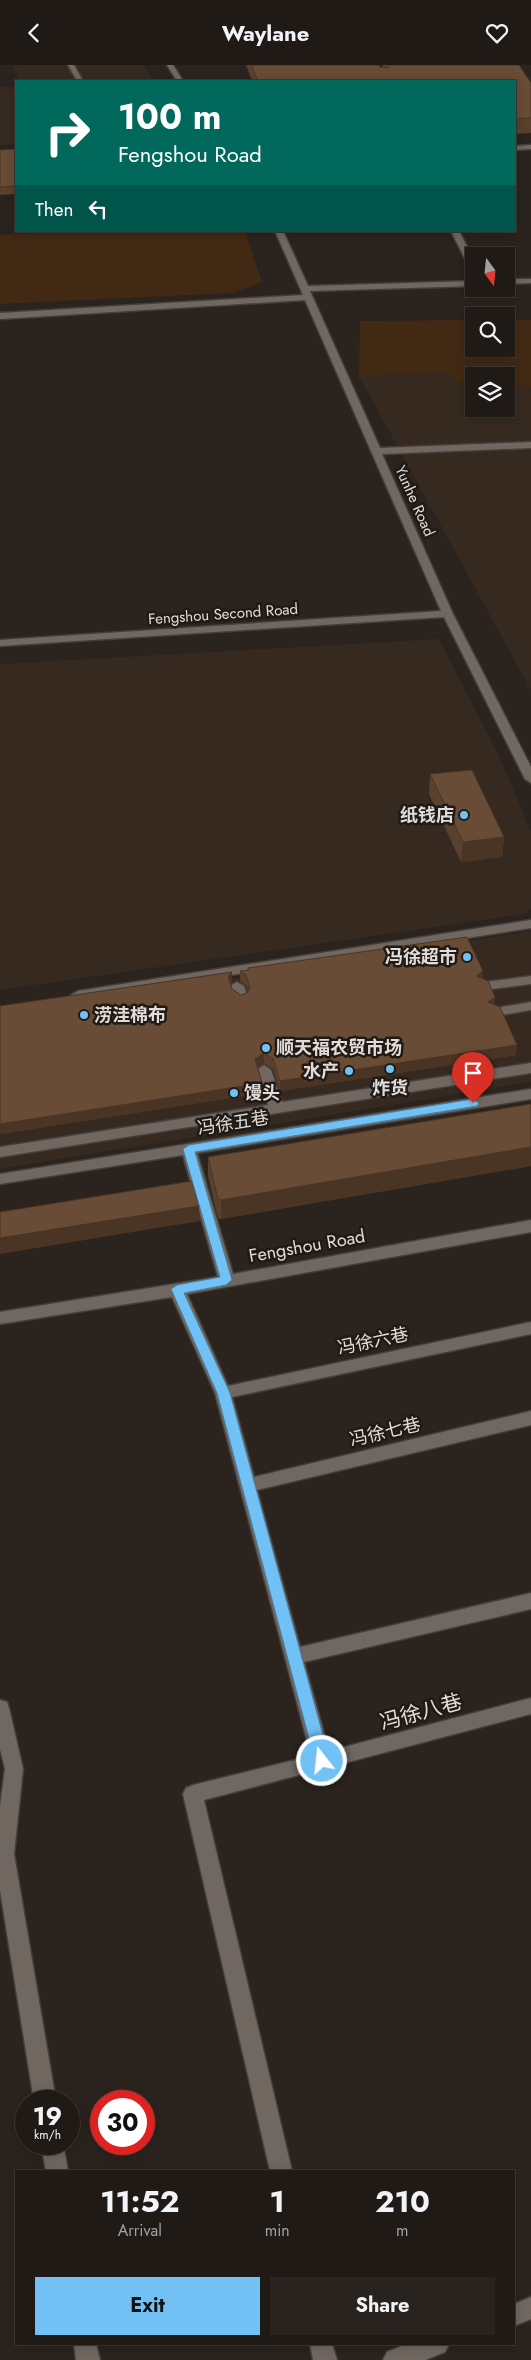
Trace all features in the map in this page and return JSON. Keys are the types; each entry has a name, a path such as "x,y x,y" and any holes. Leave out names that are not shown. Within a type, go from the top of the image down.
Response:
{"street":[{"path":"71,65 79,80"},
{"path":"170,65 179,80"},
{"path":"516,148 531,147"},
{"name":"Yunhe Road","path":"279,232 448,615 531,779"},
{"path":"456,232 465,251"},
{"path":"515,282 531,281"},
{"path":"0,316 306,293 347,286 465,283"},
{"path":"376,451 531,445"},
{"name":"Fengshou Second Road","path":"0,643 448,615"},
{"path":"69,996 531,925"},
{"path":"484,986 531,980"},
{"path":"496,1012 531,1006"},
{"path":"0,1152 531,1068"},
{"path":"264,1070 276,1107"},
{"name":"冯徐五巷","path":"0,1179 531,1094"},
{"path":"189,1149 226,1280"},
{"name":"Fengshou Road","path":"0,1318 177,1289 531,1226"},
{"path":"177,1289 224,1393 322,1761"},
{"name":"冯徐六巷","path":"224,1393 531,1328"},
{"name":"冯徐七巷","path":"248,1485 531,1418"},
{"path":"293,1657 531,1601"},
{"name":"冯徐八巷","path":"281,2170 193,1794 531,1706"},
{"path":"0,1708 14,1769 4,1854 43,2090"},
{"path":"54,2155 57,2170"},
{"path":"515,2315 531,2308"},
{"path":"85,2345 88,2360"},
{"path":"321,2345 325,2360"},
{"path":"395,2360 434,2345"}],"shaded area":[{"path":"12,65 144,65 153,80 19,80"},
{"path":"0,87 15,87 15,144 0,145"},
{"path":"49,232 245,232 262,282 232,293 0,304 0,235"},
{"path":"465,320 465,357 515,357 515,320 531,320 531,387 515,388 515,367 465,367 465,382 456,383 447,372 359,376 360,321"},
{"path":"447,372 456,383 465,382 465,417 515,417 515,388 531,387 531,690 359,376"},
{"path":"439,639 501,760 531,832 531,908 526,914 0,990 0,664"},
{"name":"顺天福农贸市场","path":"531,931 531,1082 0,1169 0,1015"}],"building":[{"path":"251,65 379,65 380,67 388,68 389,65 519,65 531,83 531,118 516,119 516,80 258,80"},
{"path":"15,149 15,186 0,187 0,150"},
{"path":"472,770 504,837 463,842 430,774"},
{"name":"顺天福农贸市场","path":"467,937 483,971 476,976 488,981 495,997 488,1002 500,1007 517,1045 280,1081 273,1059 264,1053 255,1059 262,1083 0,1124 0,1006 232,972 228,976 232,989 241,995 247,993 250,988 246,975 240,971 248,970 248,968"},
{"path":"531,1104 531,1147 221,1200 218,1199 208,1157"},
{"path":"192,1181 199,1206 0,1238 0,1212"}],"place":[{"name":"纸钱店","path":"464,815"},
{"name":"冯徐超市","path":"467,957"},
{"name":"涝洼棉布","path":"84,1015"},
{"name":"顺天福农贸市场","path":"266,1048"},
{"name":"炸货","path":"390,1069"},
{"name":"水产","path":"349,1071"},
{"name":"馒头","path":"234,1093"}],"route":[{"path":"322,1761 224,1393 177,1289 226,1280 189,1149 473,1103"}]}
